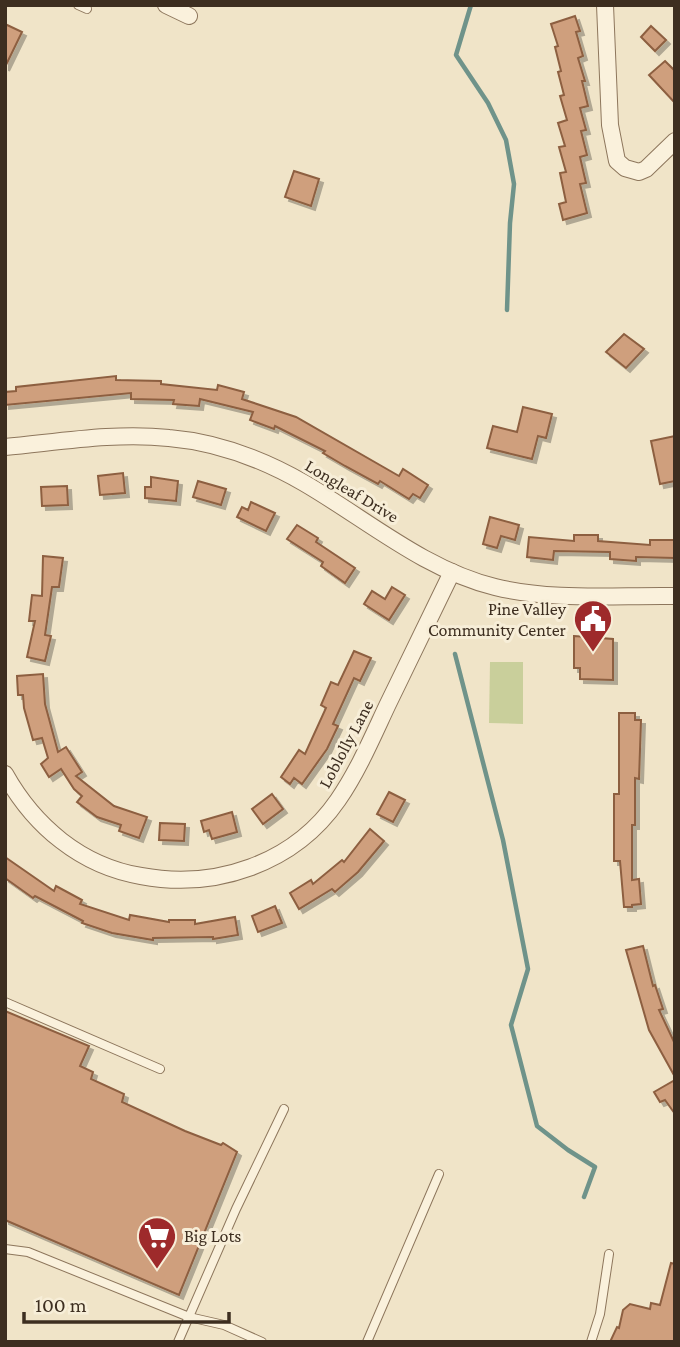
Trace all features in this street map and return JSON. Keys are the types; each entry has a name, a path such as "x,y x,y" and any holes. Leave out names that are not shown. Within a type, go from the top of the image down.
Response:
{"street":[{"path":"166,5 189,16"},
{"path":"606,5 610,125 617,161 625,168 639,172 646,169 675,141"},
{"name":"Longleaf Drive","path":"5,447 131,437 170,438 233,452 267,464 303,482 416,553 452,572 495,587 556,595 675,596"},
{"name":"Loblolly Lane","path":"5,774 17,794 56,838 78,853 130,874 183,880 210,877 237,873 273,858 295,845 319,824 352,779 452,572"}],"lane":[{"path":"5,1002 160,1069"},
{"path":"178,1342 236,1209 284,1109"},
{"path":"367,1342 439,1174"},
{"path":"5,1249 28,1252 188,1317 224,1325 262,1342"},
{"path":"592,1342 600,1314 609,1254"}],"green space":[{"path":"490,662 523,662 523,724 489,723"}],"building":[{"path":"575,16 580,31 576,32 583,56 578,58 585,81 582,81 588,106 580,108 586,130 581,131 587,155 580,157 586,183 580,184 587,213 563,220 559,204 566,202 560,173 566,172 559,147 565,146 558,123 567,120 560,96 564,95 558,72 561,71 555,47 558,46 551,24"},
{"path":"5,24 22,32 5,67"},
{"path":"651,26 666,40 655,51 641,37"},
{"path":"665,61 675,71 675,103 649,75"},
{"path":"294,171 319,179 311,206 285,197"},
{"path":"624,334 644,349 626,368 606,352"},
{"path":"116,376 116,380 161,381 161,384 217,390 218,385 244,392 242,399 296,417 399,476 403,469 428,485 420,498 413,494 409,499 275,426 274,429 250,420 253,412 200,399 199,406 173,404 174,400 131,399 131,393 5,405 5,392 16,391 16,387"},
{"path":"523,407 552,414 546,438 538,436 532,459 487,448 493,426 517,432"},
{"path":"675,436 675,481 660,484 651,441"},
{"path":"123,473 125,493 100,495 98,476"},
{"path":"151,477 178,481 176,501 145,498 145,487 151,487"},
{"path":"198,481 226,489 221,505 193,497"},
{"path":"67,486 68,505 42,506 41,487"},
{"path":"251,502 275,513 266,531 237,517 242,507 248,510"},
{"path":"490,517 519,525 515,540 501,536 497,548 483,544"},
{"path":"297,525 318,538 316,542 355,568 345,583 321,566 323,562 287,539"},
{"path":"574,535 598,535 598,541 650,545 650,540 675,540 675,558 636,557 636,561 610,559 610,552 554,551 553,560 527,557 529,537 574,541"},
{"path":"43,556 63,558 59,587 52,587 45,635 51,636 45,661 27,657 35,621 29,621 32,595 42,596"},
{"path":"392,587 405,595 389,620 364,604 372,591 385,599"},
{"name":"Pine Valley Community Center","path":"574,636 613,639 613,680 580,679 580,668 574,668"},
{"path":"354,651 371,658 360,681 354,678 333,724 338,726 327,749 302,784 294,778 290,784 281,777 299,750 305,754 326,708 321,705 331,682 338,685"},
{"path":"43,674 45,704 58,752 66,747 82,772 76,776 114,806 147,817 139,838 119,831 121,825 97,817 77,802 82,796 61,769 49,777 41,764 48,758 42,738 33,740 23,695 18,695 17,676"},
{"path":"619,713 635,713 635,720 641,720 639,779 635,778 635,825 632,825 632,880 639,879 641,904 632,907 624,907 620,861 614,861 614,794 619,794"},
{"path":"389,792 405,800 393,822 377,814"},
{"path":"272,794 283,809 263,824 252,809"},
{"path":"232,812 237,832 212,839 209,830 204,832 201,821"},
{"path":"160,823 185,824 184,841 159,840"},
{"path":"370,829 384,841 358,872 335,892 332,889 299,909 290,893 311,880 313,884 342,860 344,862"},
{"path":"5,857 54,891 56,886 82,900 80,904 129,920 130,915 169,922 195,920 195,924 235,917 238,935 213,939 153,940 112,933 82,923 83,921 35,896 33,898 5,878"},
{"path":"275,906 282,923 258,932 252,916"},
{"path":"643,946 653,986 655,985 663,1009 659,1010 675,1044 675,1077 649,1030 626,950"},
{"path":"5,1011 89,1046 80,1066 93,1072 91,1079 124,1094 122,1102 185,1131 221,1145 223,1143 237,1152 179,1295 5,1220"},
{"path":"675,1080 675,1114 665,1100 660,1102 654,1092"},
{"path":"671,1263 675,1264 675,1342 610,1342 617,1327 619,1328 623,1310 630,1304 650,1309 651,1303 660,1305"}],"waterway":[{"path":"471,5 456,55 488,103 506,140 514,184 507,310"},
{"path":"455,654 503,840 528,969 511,1025 537,1126 595,1167 584,1197"}],"place":[{"name":"Pine Valley Community Center","path":"593,653"},
{"name":"Big Lots","path":"157,1270"}]}
